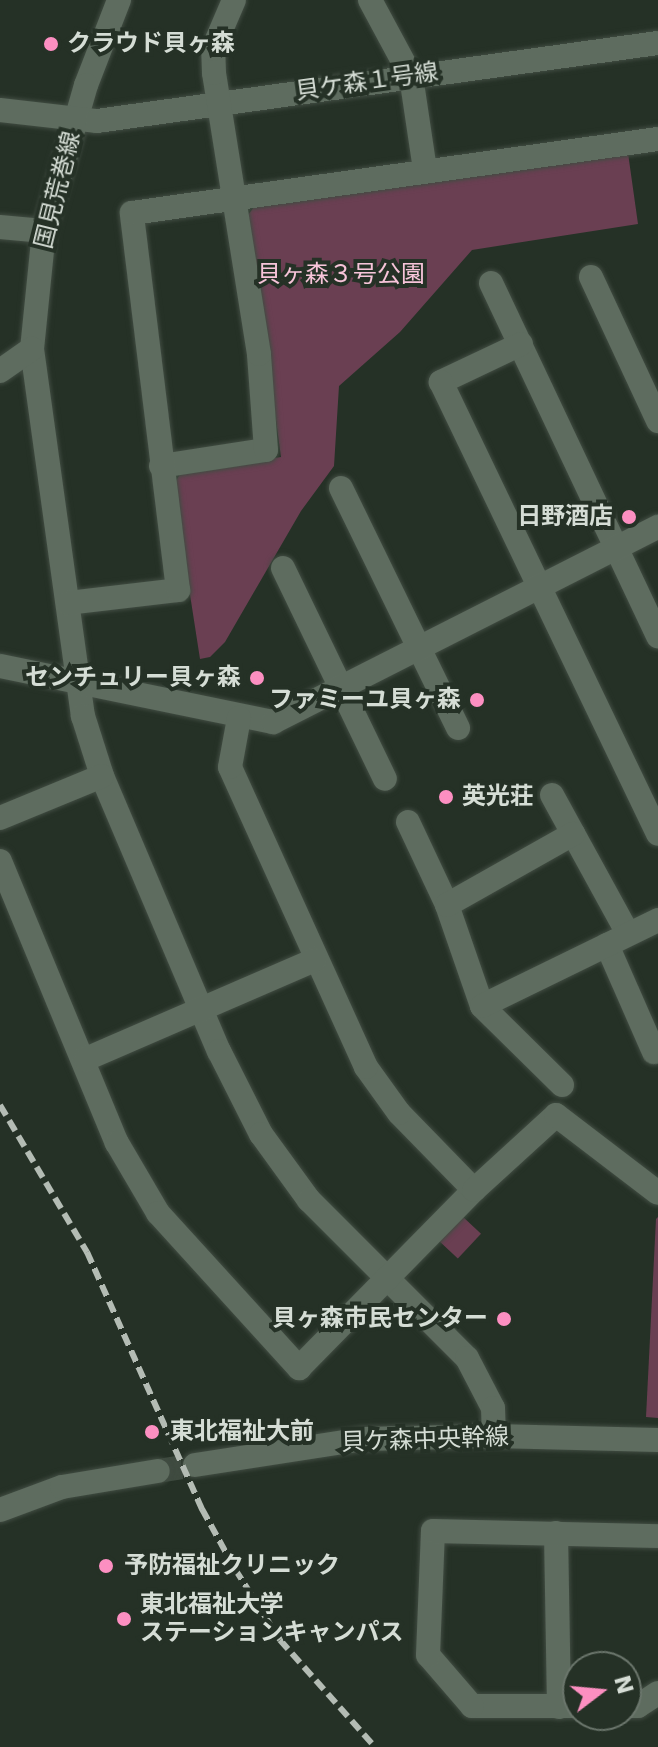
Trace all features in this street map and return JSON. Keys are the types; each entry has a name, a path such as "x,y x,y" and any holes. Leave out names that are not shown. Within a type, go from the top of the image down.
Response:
{"street":[{"name":"国見荒巻線","path":"119,0 75,120 44,231 32,349 78,684 102,776 239,1092 285,1170 484,1382 493,1408 494,1436"},
{"path":"161,466 266,450 259,354 213,49 234,0"},
{"path":"370,0 411,76 425,170"},
{"name":"貝ケ森１号線","path":"0,110 75,120 658,43"},
{"path":"68,603 178,590 132,213 658,139"},
{"path":"0,227 44,231"},
{"path":"591,277 658,421"},
{"path":"491,283 658,637"},
{"path":"521,344 441,382 537,588 658,834"},
{"path":"0,371 32,349"},
{"path":"341,488 458,728"},
{"path":"0,666 239,718 273,722 658,527"},
{"path":"283,568 385,779"},
{"path":"239,718 230,767 366,1067 399,1113 474,1190"},
{"path":"0,818 102,776"},
{"path":"552,795 573,834 618,940 654,1052"},
{"path":"408,822 447,905 482,1006 562,1085"},
{"path":"447,905 573,834"},
{"path":"0,861 86,1059 117,1143 158,1213 299,1368 474,1190 556,1115 658,1193"},
{"path":"482,1006 658,920"},
{"path":"86,1059 315,960"},
{"name":"貝ケ森中央幹線","path":"195,1465 363,1439 494,1436 658,1440"},
{"path":"0,1510 62,1487 158,1471"},
{"path":"562,1706 472,1706 428,1655 433,1531 658,1536"},
{"path":"556,1533 564,1651"}],"green space":[{"name":"貝ヶ森３号公園","path":"628,153 638,224 472,250 400,332 339,386 334,466 301,511 225,642 210,657 200,659 173,485 181,473 281,457 248,215 257,203"},
{"path":"462,1216 481,1234 458,1259 439,1241"},
{"path":"658,1217 658,1418 646,1417"}],"tunnel":[{"path":"158,1471 195,1465"}],"railway":[{"path":"0,1105 87,1252 202,1509 235,1569 280,1640 375,1747"}],"place":[{"name":"クラウド貝ヶ森","path":"51,44"},
{"name":"日野酒店","path":"629,517"},
{"name":"センチュリー貝ヶ森","path":"257,678"},
{"name":"ファミーユ貝ヶ森","path":"477,700"},
{"name":"英光荘","path":"446,797"},
{"name":"貝ヶ森市民センター","path":"504,1319"},
{"name":"東北福祉大前","path":"152,1432"},
{"name":"予防福祉クリニック","path":"106,1566"},
{"name":"東北福祉大学 ステーションキャンパス","path":"124,1619"}]}
